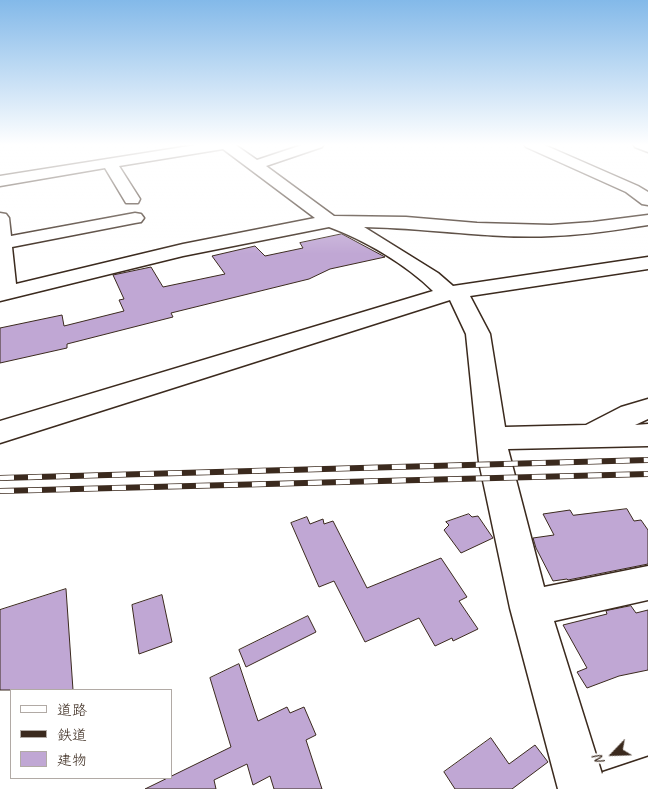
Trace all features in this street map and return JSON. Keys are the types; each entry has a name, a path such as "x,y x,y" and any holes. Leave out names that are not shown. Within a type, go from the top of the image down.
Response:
{"street":[{"path":"121,181 132,199"},
{"path":"277,181 330,221 358,231 374,240 452,292 478,334 495,462 530,608 582,789"},
{"path":"614,181 632,189 648,200"},
{"path":"0,218 3,294 183,250 330,221 406,222 477,229 551,231 593,228 648,220"},
{"path":"2,243 135,218"},
{"path":"0,432 452,292 648,263"},
{"path":"590,436 631,414 648,409"},
{"path":"492,438 648,436"},
{"path":"530,608 648,583"},
{"path":"620,789 648,781"}],"building":[{"path":"342,234 385,257 330,269 309,279 171,313 173,317 67,344 67,348 0,363 0,328 62,315 64,326 124,311 119,300 124,299 113,275 151,267 163,287 225,274 212,256 255,246 265,256 303,248 300,243"},
{"path":"627,509 634,521 641,520 648,530 648,564 568,580 553,581 533,538 554,535 543,514 570,510 573,515"},
{"path":"469,514 472,517 478,516 493,538 461,553 444,530 449,525 446,522"},
{"path":"307,517 310,524 323,519 324,524 333,521 367,588 441,558 467,597 459,601 478,629 453,641 452,638 435,646 419,618 365,642 334,581 319,587 291,523"},
{"path":"66,589 73,689 0,690 0,610"},
{"path":"162,595 172,642 139,654 132,605"},
{"path":"631,606 636,613 648,610 648,670 619,676 587,688 577,672 587,668 563,625 607,614 606,611"},
{"path":"308,616 316,632 246,667 239,650"},
{"path":"239,664 258,721 287,707 290,713 304,707 316,735 306,740 322,789 274,789 270,776 253,785 247,764 214,780 216,789 145,789 165,779 172,779 172,776 231,747 210,678"},
{"path":"491,738 509,764 535,745 548,762 512,789 455,789 444,772"}],"railway":[{"path":"0,478 648,460"},
{"path":"0,491 648,474"}]}
